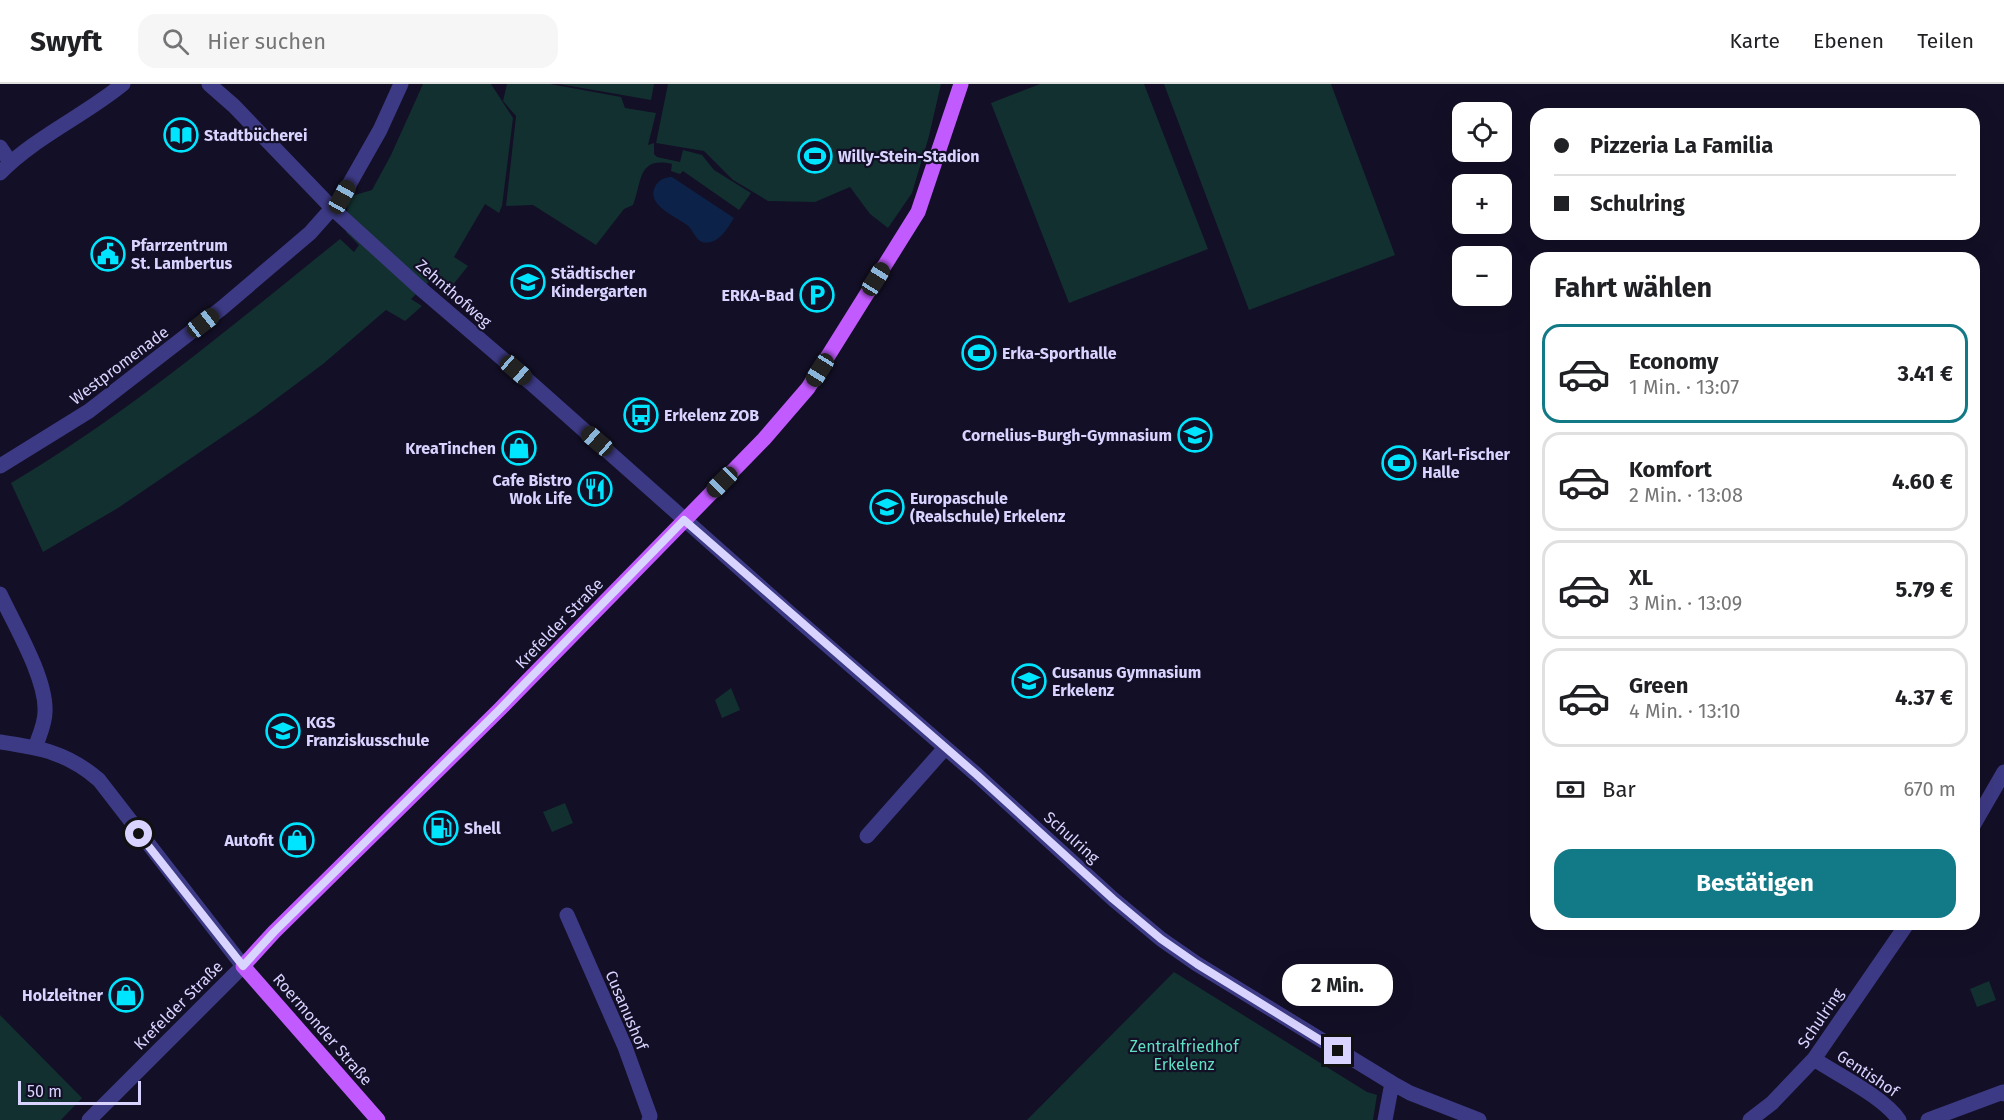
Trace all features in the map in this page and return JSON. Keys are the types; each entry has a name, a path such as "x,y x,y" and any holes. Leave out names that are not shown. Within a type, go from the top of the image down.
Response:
{"main road":[{"name":"Krefelder Straße","path":"243,966 274,932 499,710 764,439 808,388 918,212 961,84"},
{"name":"Roermonder Straße","path":"243,966 378,1120"}],"street":[{"path":"0,147 5,167 123,84"},
{"name":"Zehnthofweg","path":"209,84 234,106 332,208 684,520"},
{"name":"Westpromenade","path":"0,466 89,411 222,308 310,232 342,197 380,130 401,84"},
{"name":"Schulring","path":"684,520 1161,939 1284,1018 1392,1083 1410,1093 1479,1120"},
{"path":"0,594 33,665 45,700 44,721 35,748"},
{"name":"Roermonder Straße","path":"0,742 62,755 87,769 99,780 243,966"},
{"path":"867,836 945,748"},
{"path":"1980,814 2004,772"},
{"name":"Cusanushof","path":"567,915 625,1047 650,1116 649,1120"},
{"name":"Schulring","path":"1750,1120 1772,1103 1814,1059 1903,930"},
{"name":"Krefelder Straße","path":"89,1120 243,966"},
{"name":"Gentishof","path":"1814,1059 1880,1101 1894,1112 1899,1120"},
{"path":"1385,1120 1392,1083"},
{"path":"1928,1120 2003,1092 2004,1094"}],"green space":[{"path":"423,84 491,84 513,118 502,206 499,213 485,204 454,257 468,266 448,291 433,278 411,299 422,306 405,321 386,310 323,364 256,414 118,508 43,552 11,483 55,456 139,398 340,239 354,252 359,245 346,232 348,197 372,190 391,155"},
{"path":"507,84 550,84 621,97 625,108 656,113 648,145 654,143 654,154 657,157 680,162 683,150 702,155 714,170 751,193 739,210 683,171 680,174 671,171 672,164 652,164 643,173 633,205 624,209 596,245 533,205 506,206 516,116 503,101"},
{"path":"559,84 654,84 651,100"},
{"name":"Willy-Stein-Stadion","path":"668,84 941,84 912,193 888,228 870,214 850,187 815,202 768,201 733,180 704,151 656,143"},
{"path":"1040,84 1144,84 1208,249 1069,303 991,103"},
{"path":"1164,84 1331,84 1395,255 1249,310"},
{"path":"731,688 740,710 722,718 715,700"},
{"path":"565,803 573,823 552,832 543,812"},
{"name":"Zentralfriedhof Erkelenz","path":"1174,972 1367,1092 1377,1095 1373,1120 1027,1120"},
{"path":"1989,981 1996,1000 1977,1007 1970,989"},
{"path":"0,1015 82,1098 61,1120 0,1120"}],"water":[{"path":"672,177 734,218 718,238 711,242 702,242 687,225 657,204 653,192 656,185 663,179"}],"place":[{"name":"Stadtbücherei","path":"181,135"},
{"name":"Willy-Stein-Stadion","path":"815,156"},
{"name":"Pfarrzentrum St. Lambertus","path":"108,254"},
{"name":"Städtischer Kindergarten","path":"528,282"},
{"name":"ERKA-Bad","path":"817,295"},
{"name":"Erka-Sporthalle","path":"979,353"},
{"name":"Erkelenz ZOB","path":"641,415"},
{"name":"Cornelius-Burgh-Gymnasium","path":"1195,435"},
{"name":"KreaTinchen","path":"519,448"},
{"name":"Karl-Fischer Halle","path":"1399,463"},
{"name":"Cafe Bistro Wok Life","path":"595,489"},
{"name":"Europaschule (Realschule) Erkelenz","path":"887,507"},
{"name":"Cusanus Gymnasium Erkelenz","path":"1029,681"},
{"name":"KGS Franziskusschule","path":"283,731"},
{"name":"Shell","path":"441,828"},
{"name":"Autofit","path":"297,840"},
{"name":"Holzleitner","path":"126,995"}],"route":[{"path":"139,834 243,966 274,932 499,710 684,520 1161,939 1197,964 1338,1051"}]}
